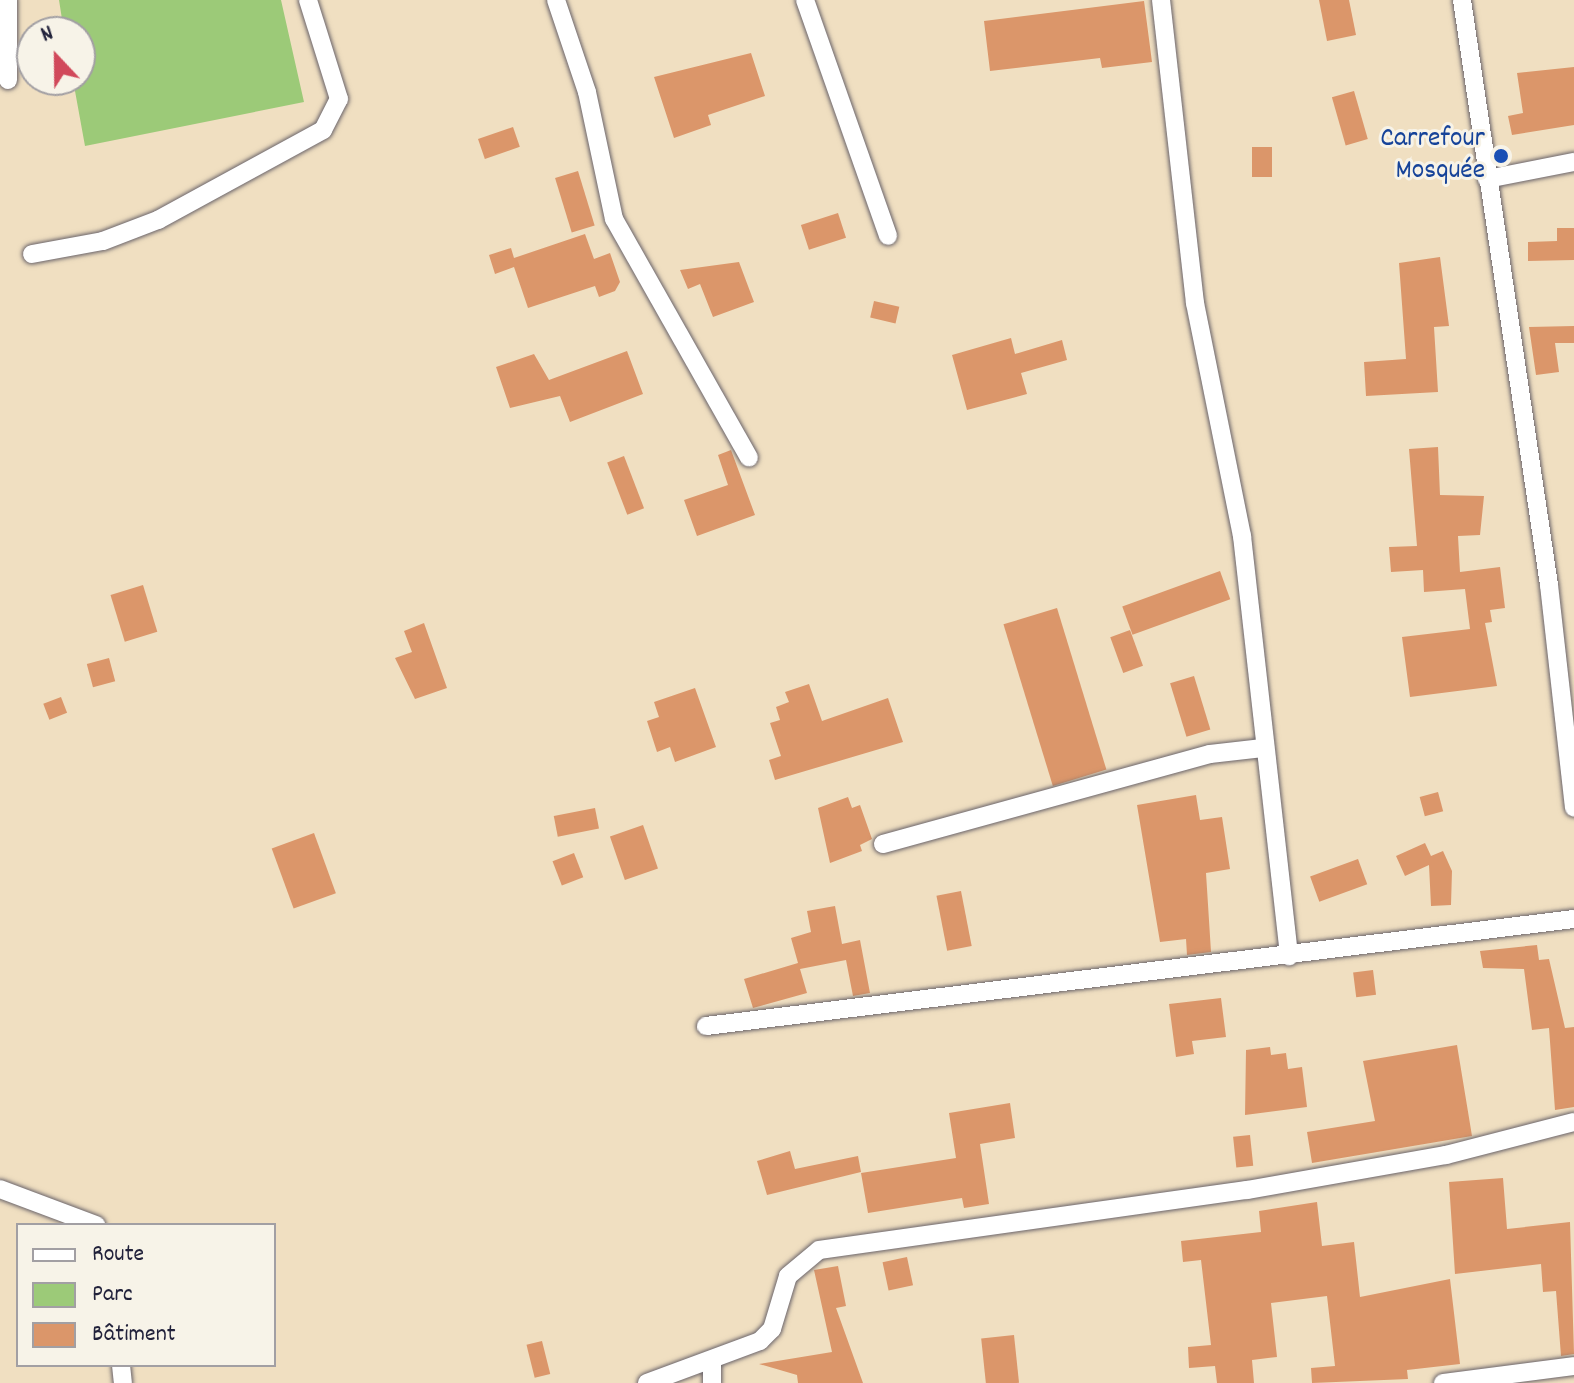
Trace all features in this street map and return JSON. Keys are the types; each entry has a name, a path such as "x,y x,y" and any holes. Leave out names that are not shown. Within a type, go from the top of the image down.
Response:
{"street":[{"path":"8,0 8,80"},
{"path":"32,254 103,241 158,220 323,130 339,99 308,0"},
{"path":"556,0 587,92 614,219 749,458"},
{"path":"805,0 888,236"},
{"path":"1161,0 1195,303 1242,536 1263,748 1289,956"},
{"path":"1462,0 1549,585 1574,808"},
{"path":"1487,179 1574,162"},
{"path":"883,844 1197,757 1263,748"},
{"path":"706,1026 1574,919"},
{"path":"647,1383 712,1361 772,1329 788,1276 819,1250 1247,1190 1446,1155 1574,1122"},
{"path":"0,1189 91,1223"},
{"path":"712,1361 712,1383"},
{"path":"1443,1383 1574,1366"}],"green space":[{"path":"59,0 281,0 304,102 85,146 76,96 96,96 96,16 62,16"}],"building":[{"path":"1319,0 1349,0 1356,35 1327,41"},
{"path":"1144,1 1152,62 1102,68 1100,58 990,71 984,21"},
{"path":"751,53 765,96 708,115 711,125 674,138 654,77"},
{"path":"1574,67 1574,125 1512,135 1508,116 1523,113 1517,73"},
{"path":"1354,91 1368,139 1346,145 1332,97"},
{"path":"513,127 520,147 485,159 478,139"},
{"path":"1252,147 1272,147 1272,177 1252,177"},
{"path":"578,171 595,226 572,233 555,178"},
{"path":"838,213 846,238 809,250 801,225"},
{"path":"1557,228 1574,228 1574,260 1528,261 1528,242 1557,241"},
{"path":"585,234 594,259 610,253 620,282 615,291 599,297 595,286 528,308 514,267 495,274 489,255 511,248 514,258"},
{"path":"1440,257 1449,326 1434,327 1438,392 1366,396 1364,362 1406,359 1399,263"},
{"path":"739,262 754,302 713,317 700,284 688,289 680,270"},
{"path":"874,301 899,307 896,323 870,318"},
{"path":"1574,326 1574,343 1555,343 1559,372 1536,375 1529,327"},
{"path":"1011,338 1015,354 1062,340 1067,360 1021,373 1027,394 967,410 952,355"},
{"path":"627,351 643,394 570,422 560,396 510,408 496,367 534,354 549,380"},
{"path":"1438,447 1440,495 1484,496 1480,535 1458,536 1460,572 1500,567 1505,608 1490,610 1492,622 1485,623 1497,686 1410,697 1402,637 1470,629 1465,589 1424,592 1423,570 1391,572 1389,547 1417,546 1409,449"},
{"path":"731,450 755,515 697,536 684,500 728,485 718,455"},
{"path":"624,456 644,508 627,515 607,462"},
{"path":"1220,571 1230,599 1133,635 1122,607"},
{"path":"143,585 157,632 125,642 110,595"},
{"path":"1057,608 1106,770 1053,786 1003,624"},
{"path":"424,623 447,688 415,699 395,658 412,652 404,631"},
{"path":"1130,630 1143,666 1123,673 1110,637"},
{"path":"109,658 115,681 93,687 87,664"},
{"path":"1194,676 1210,730 1186,737 1170,683"},
{"path":"809,684 822,721 888,698 903,742 775,780 769,760 781,756 770,723 780,720 776,707 789,702 785,692"},
{"path":"695,688 716,747 675,762 670,747 657,752 647,721 659,717 654,702"},
{"path":"61,697 67,713 49,720 43,704"},
{"path":"1438,792 1443,811 1425,816 1420,797"},
{"path":"1196,795 1200,820 1222,817 1230,869 1206,873 1211,952 1187,955 1186,939 1160,942 1137,805"},
{"path":"848,797 852,808 860,805 872,839 860,845 862,851 830,863 818,808"},
{"path":"595,808 599,829 558,837 554,816"},
{"path":"643,825 658,868 625,880 610,836"},
{"path":"314,833 336,893 294,909 272,848"},
{"path":"1425,843 1431,856 1443,851 1452,871 1451,905 1431,906 1429,865 1405,876 1396,856"},
{"path":"574,853 583,877 562,886 553,861"},
{"path":"1358,859 1367,884 1319,902 1310,876"},
{"path":"961,891 972,946 947,951 936,896"},
{"path":"835,906 842,944 860,940 870,993 853,996 846,960 800,969 807,993 753,1008 744,979 798,963 791,938 811,932 807,911"},
{"path":"1537,945 1539,960 1549,959 1565,1028 1574,1027 1574,1107 1555,1110 1549,1028 1532,1030 1524,969 1483,968 1480,951"},
{"path":"1373,970 1376,995 1356,997 1353,972"},
{"path":"1221,998 1226,1037 1192,1041 1194,1054 1176,1057 1169,1004"},
{"path":"1457,1045 1472,1136 1312,1163 1307,1132 1375,1121 1363,1061"},
{"path":"1270,1047 1271,1055 1286,1053 1288,1069 1302,1067 1307,1107 1245,1115 1246,1050"},
{"path":"1010,1103 1015,1138 980,1144 989,1204 964,1208 962,1198 868,1213 861,1173 956,1158 949,1113"},
{"path":"1250,1135 1253,1166 1236,1168 1233,1137"},
{"path":"790,1151 795,1169 858,1156 861,1172 767,1195 757,1161"},
{"path":"1503,1178 1507,1229 1570,1222 1574,1354 1561,1356 1556,1291 1543,1292 1541,1264 1455,1274 1449,1182"},
{"path":"1317,1202 1322,1246 1354,1242 1360,1297 1450,1279 1460,1364 1407,1370 1408,1379 1312,1383 1311,1368 1335,1366 1327,1296 1271,1303 1277,1357 1252,1360 1254,1383 1217,1383 1215,1366 1189,1368 1188,1347 1211,1345 1201,1260 1183,1262 1181,1241 1261,1232 1259,1211"},
{"path":"907,1257 913,1285 889,1291 883,1262"},
{"path":"838,1266 846,1306 836,1308 863,1383 798,1383 797,1375 759,1364 832,1352 814,1270"},
{"path":"1014,1335 1019,1383 986,1383 981,1338"},
{"path":"542,1341 550,1374 535,1378 526,1345"}],"place":[{"name":"Carrefour Mosquée","path":"1501,156"}]}
